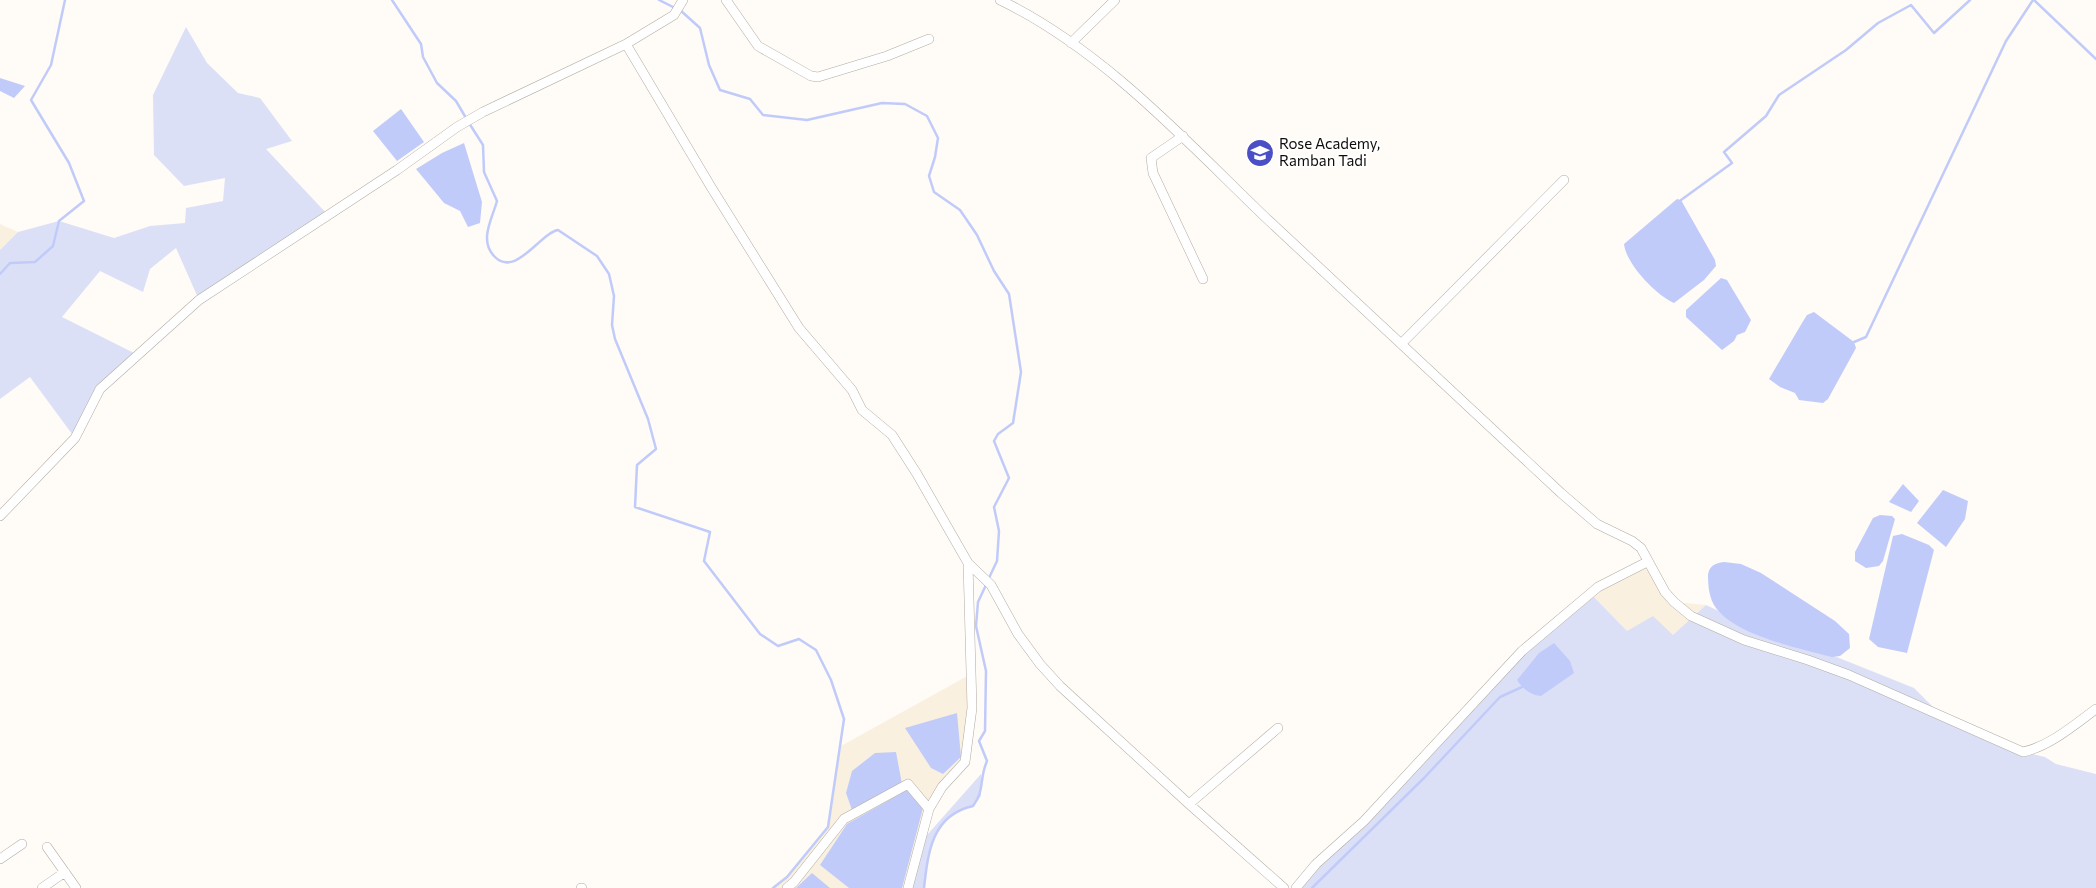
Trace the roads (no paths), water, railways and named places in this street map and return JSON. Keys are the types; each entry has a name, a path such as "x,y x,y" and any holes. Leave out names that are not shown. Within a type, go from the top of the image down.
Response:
{"street":[{"path":"726,0 758,46 811,76 818,77 887,56 929,39"},
{"path":"1071,43 1115,0"},
{"path":"0,516 75,438 100,389 198,300 397,170 457,127 483,112 626,44 674,16 682,1"},
{"path":"1004,1 1071,43 1183,136 1401,344 1568,499 1597,524 1632,541 1641,548 1647,562 1674,602 1705,624 1744,640 1849,675 1876,689 1983,734 2009,748 2023,752 2031,750 2065,732 2096,709"},
{"path":"626,44 711,187 799,328 852,390 862,410 892,436 917,474 968,563 992,585 1018,634 1040,664 1060,686 1188,804 1284,888"},
{"path":"1183,136 1152,158 1153,173 1180,235 1203,279"},
{"path":"1401,344 1564,180"},
{"path":"1296,888 1316,864 1364,821 1522,651 1598,588 1647,562"},
{"path":"908,888 929,809 942,787 965,762 972,708 968,563"},
{"path":"1188,804 1278,728"},
{"path":"787,888 794,882 844,819 908,784 929,809"},
{"path":"0,859 22,844"},
{"path":"47,847 76,888"},
{"path":"42,888 64,872"}],"water":[{"path":"0,78 25,86 14,98 0,91"},
{"path":"401,109 424,142 397,161 373,131"},
{"path":"464,143 482,202 480,223 468,227 460,211 444,203 416,169 442,153"},
{"path":"1677,199 1681,200 1715,260 1716,266 1704,280 1674,303 1659,293 1643,278 1630,261 1624,244"},
{"path":"1721,278 1727,280 1751,320 1745,332 1737,335 1734,341 1722,350 1686,317 1686,310"},
{"path":"1814,312 1854,342 1856,348 1828,399 1823,403 1799,400 1795,393 1780,387 1769,379 1807,315"},
{"path":"1903,484 1919,501 1911,512 1889,502"},
{"path":"1943,490 1968,501 1965,519 1946,547 1917,523"},
{"path":"1880,515 1892,516 1895,519 1883,561 1879,566 1866,568 1855,561 1855,552 1873,518"},
{"path":"1902,534 1929,545 1934,550 1907,653 1878,647 1869,639 1893,536"},
{"path":"1724,562 1741,564 1761,573 1835,621 1849,634 1850,648 1840,656 1832,657 1785,645 1735,625 1714,605 1709,590 1708,575 1711,567"},
{"path":"1554,643 1570,661 1574,673 1541,696 1530,693 1517,680 1539,653"},
{"path":"957,713 961,757 943,774 931,768 905,728"},
{"path":"896,752 902,784 852,810 846,793 852,771 875,753"},
{"path":"907,790 923,808 902,888 849,888 820,865 847,824"},
{"path":"812,873 830,888 796,888"}],"waterway":[{"path":"0,274 10,263 35,262 53,246 59,221 84,201 69,163 31,100 51,65 65,0"},
{"path":"392,0 421,44 423,57 437,83 456,101 466,118"},
{"path":"659,0 675,8"},
{"path":"1681,200 1732,163 1724,152 1766,116 1779,95 1846,50 1878,23 1911,5 1934,33 1970,0"},
{"path":"1854,342 1866,337 2006,41 2033,0"},
{"path":"2034,0 2096,59"},
{"path":"680,10 700,28 709,65 720,90 750,99 763,115 807,120 882,103 905,104 927,116 938,138 929,176 934,192 960,210 977,235 994,271 1009,294 1021,372 1013,423 998,434 994,441 1009,478 994,507 999,531 997,561 988,580"},
{"path":"469,123 483,145 484,172 497,201 487,236 487,243 494,256 502,262 519,259 551,233 558,230 597,256 609,274 614,296 612,325 615,339 648,419 656,449 637,465 635,507 710,532 704,561 760,634 778,646 799,639 816,650 831,680 844,719 828,827 787,877 773,888"},
{"path":"924,888 930,849 935,837 941,826 949,818 959,811 973,806 981,789 987,761 979,741 985,731 986,671 976,626 978,602 986,585"},
{"path":"1312,888 1424,778 1500,697 1522,687"}],"place":[{"name":"Rose Academy, Ramban Tadi","path":"1260,153"}]}
